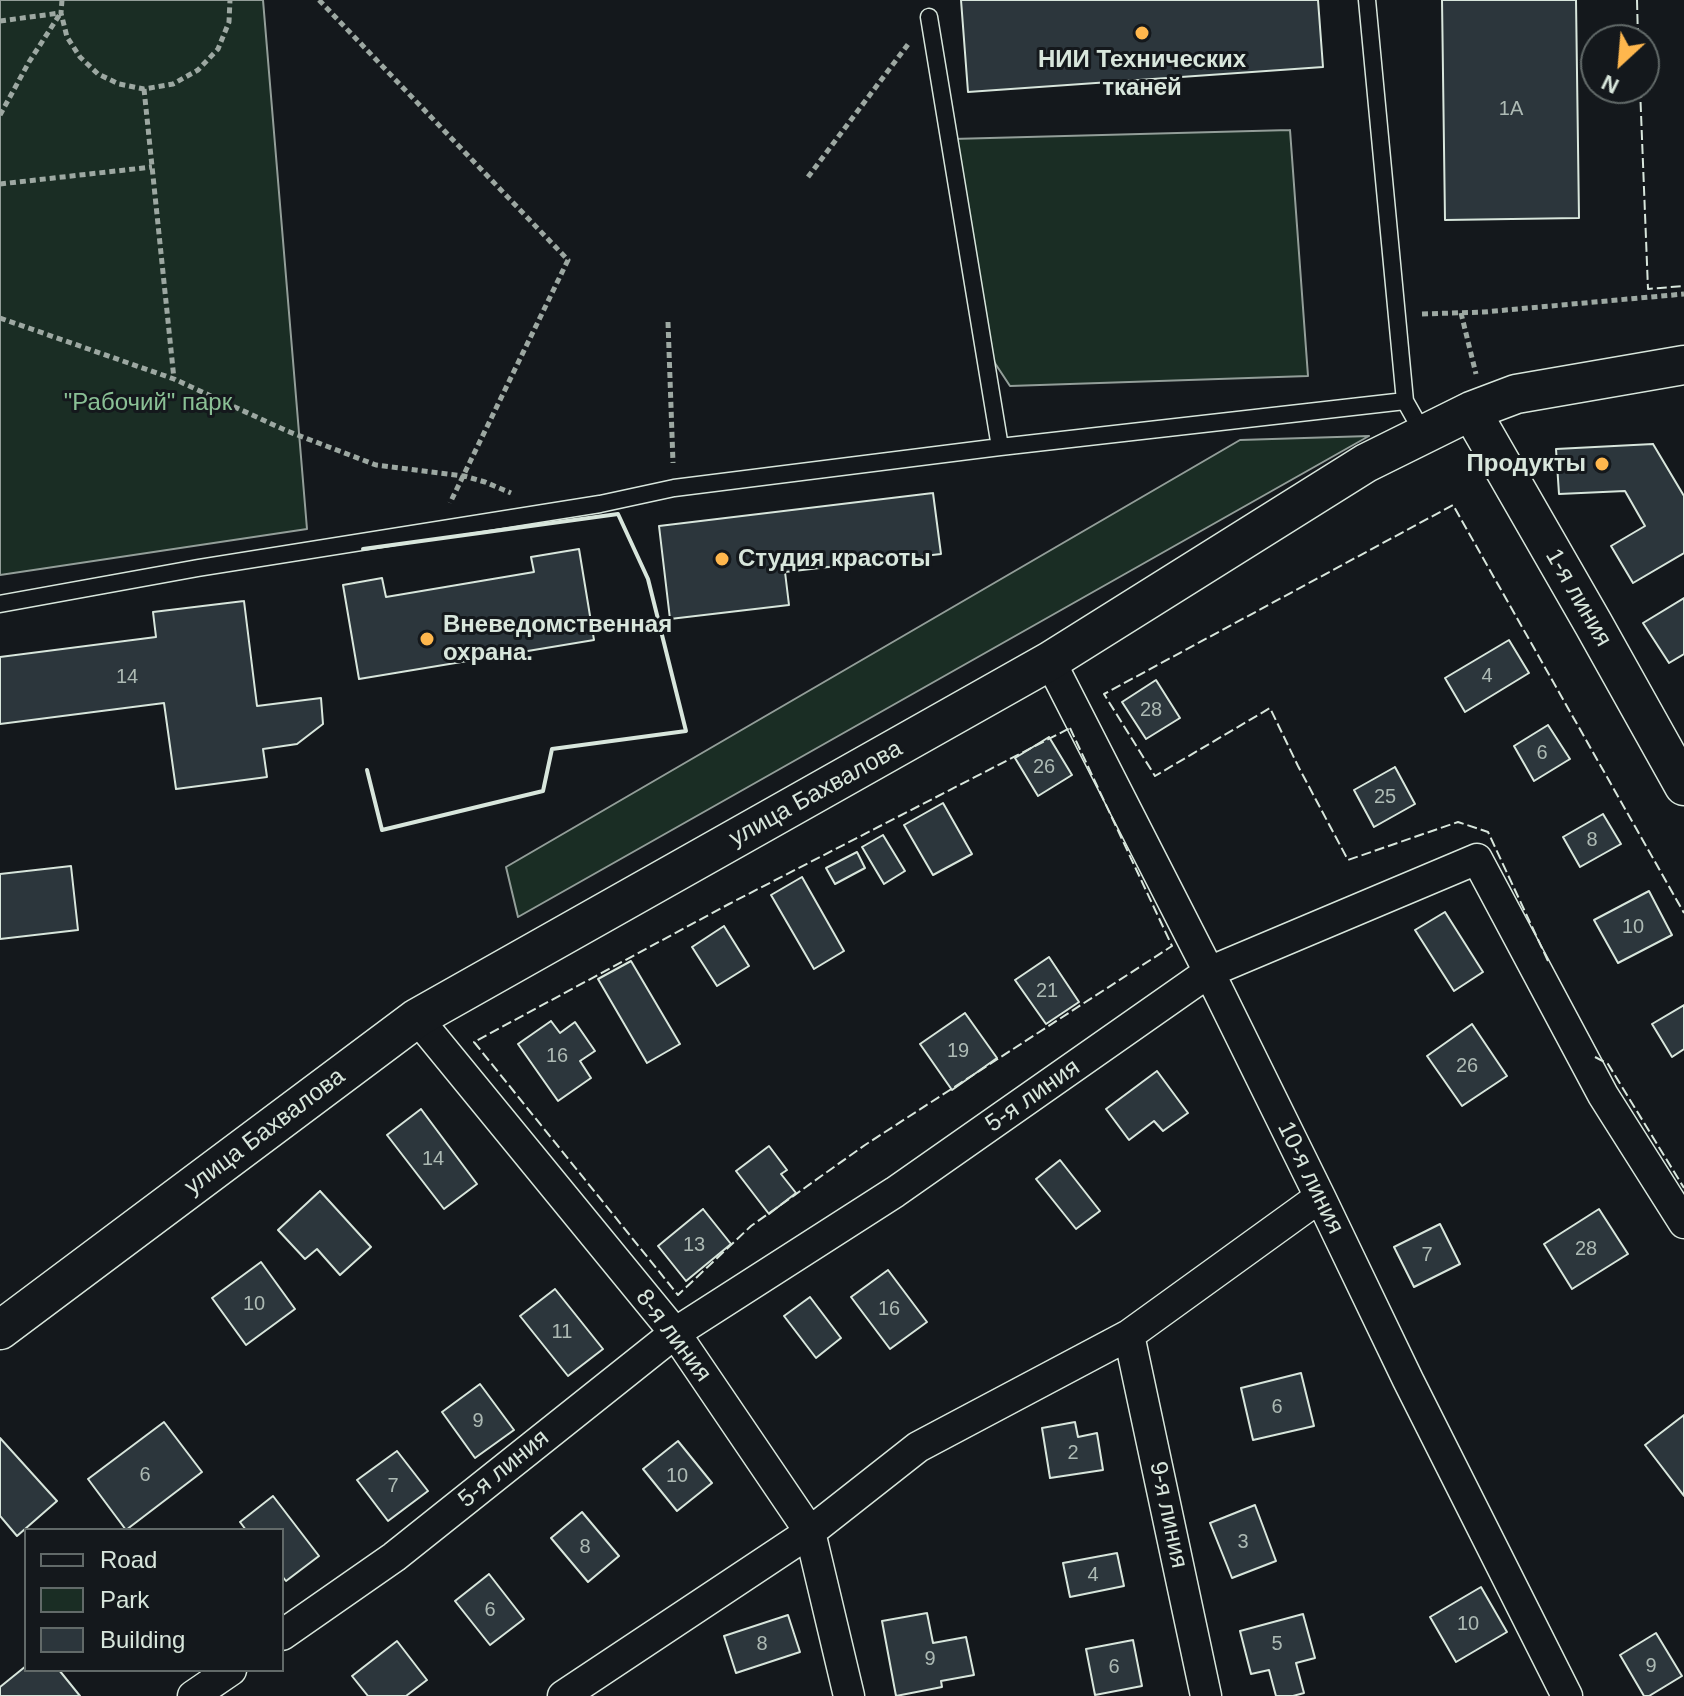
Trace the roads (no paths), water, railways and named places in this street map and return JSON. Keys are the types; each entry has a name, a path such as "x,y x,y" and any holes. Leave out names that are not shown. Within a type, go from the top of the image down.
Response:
{"street":[{"name":"улица Бахвалова","path":"0,1330 417,1018 1050,661 1366,463 1414,417 1480,408 1516,394 1684,365"},
{"name":"1-я линия","path":"1480,408 1587,612 1684,786"},
{"name":"10-я линия","path":"1050,661 1209,972 1408,1380 1567,1696"},
{"name":"5-я линия","path":"284,1634 394,1557 675,1333 895,1192 1209,972 1477,859 1603,1095 1684,1223"},
{"name":"8-я линия","path":"417,1018 675,1333 810,1532 849,1696"},
{"path":"563,1696 810,1532 918,1447 1129,1335 1320,1197"},
{"name":"9-я линия","path":"1129,1335 1206,1696"},
{"path":"193,1696 228,1672"}],"lane":[{"path":"0,604 198,568 600,504 674,488 1000,447 1414,417 1397,315 1367,0"},
{"path":"929,17 1000,447"}],"place":[{"name":"НИИ Технических тканей","path":"1142,33"},
{"name":"Продукты","path":"1602,464"},
{"name":"Студия красоты","path":"722,559"},
{"name":"Вневедомственная охрана.","path":"427,639"}],"park label":[{"name":"\"Рабочий\" парк","path":"148,403"}]}
